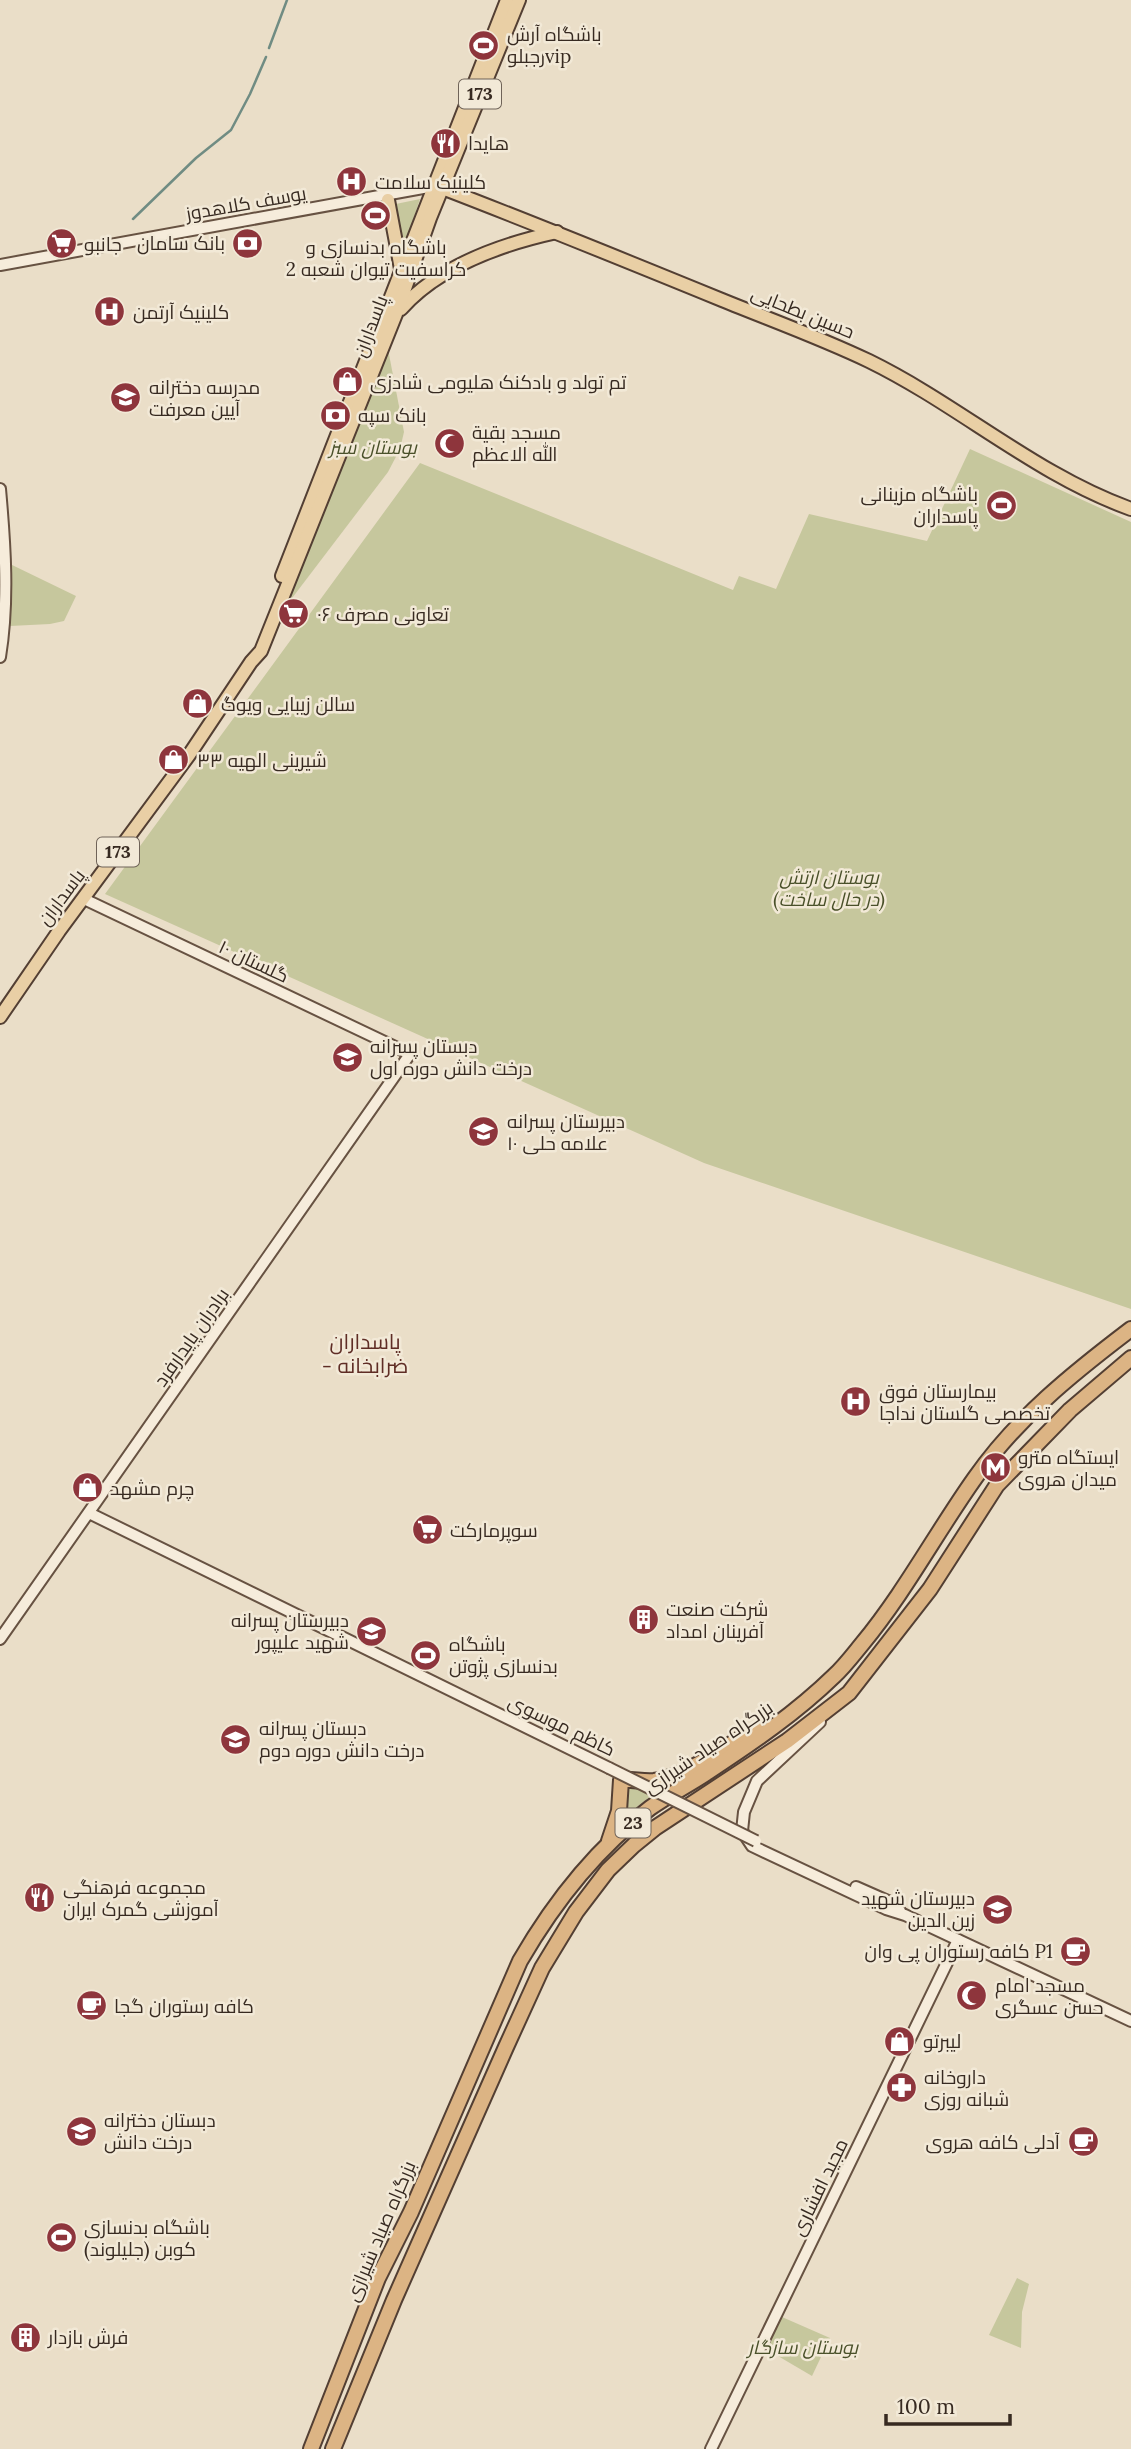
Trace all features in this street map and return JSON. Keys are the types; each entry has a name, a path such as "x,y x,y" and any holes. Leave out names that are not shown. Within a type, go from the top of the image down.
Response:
{"highway":[{"name":"بزرگراه صیاد شیرازی","path":"312,2449 378,2278 411,2212 520,1961 537,1931 608,1844 652,1807 790,1715 836,1675 898,1597 975,1478 1004,1440 1066,1378 1131,1329"},
{"name":"بزرگراه صیاد شیرازی","path":"333,2449 394,2300 506,2047 542,1968 576,1912 615,1862 645,1836 787,1741 849,1693 930,1589 997,1485 1070,1410 1131,1358"},
{"path":"608,1844 618,1811 621,1780 655,1781 678,1774 738,1739 790,1715"}],"main road":[{"name":"پاسداران","path":"0,1017 189,755 261,650 396,314 438,187 507,0"},
{"name":"پاسداران","path":"251,662 254,647 401,269 519,0"},
{"name":"یوسف کلاهدوز","path":"0,265 148,238 163,238 388,201 426,193 438,187"},
{"name":"یوسف کلاهدوز","path":"0,271 438,187"},
{"name":"حسین بطحایی","path":"438,187 557,232 871,362 968,418 1068,481 1127,509"},
{"path":"388,201 401,269"},
{"path":"136,227 148,238"},
{"path":"396,314 413,295 432,281 491,251 557,232"},
{"path":"0,489 5,541 4,635 0,657"},
{"name":"گلستان ۱۰","path":"84,899 410,1054"},
{"name":"برادران پایدارفرد","path":"0,1639 410,1054"},
{"name":"کاظم موسوی","path":"89,1513 609,1768 754,1843 890,1902 905,1915 1131,2021"},
{"path":"754,1843 742,1831 744,1812 757,1781 849,1693"},
{"name":"مجید افشاری","path":"711,2449 958,1940"}],"green space":[{"path":"420,199 401,256 391,205"},
{"name":"بوستان سبز","path":"387,344 404,432 400,449 388,472 283,610"},
{"name":"بوستان ارتش (در حال ساخت)","path":"970,449 1131,522 1131,1309 704,1163 105,894 420,463 733,590 739,576 776,589 809,514 927,541"},
{"path":"10,564 76,596 64,621 10,626"},
{"path":"625,1786 652,1795 618,1822"},
{"path":"1017,2278 1029,2284 1022,2312 1021,2348 989,2335"},
{"name":"بوستان سازگار","path":"782,2317 830,2338 812,2376 766,2349"}],"waterway":[{"path":"269,48 287,0"},
{"path":"133,219 196,158 231,130 266,57"}],"place":[{"name":"باشگاه آرش رجبلوvip","path":"484,45"},
{"name":"هایدا","path":"445,143"},
{"name":"کلینیک سلامت","path":"352,182"},
{"name":"باشگاه بدنسازی و کراسفیت تیوان شعبه 2","path":"376,216"},
{"name":"بانک سامان","path":"248,243"},
{"name":"جانبو","path":"61,244"},
{"name":"کلینیک آرتمن","path":"110,312"},
{"name":"تم تولد و بادکنک هلیومی شادزی","path":"347,382"},
{"name":"مدرسه دخترانه آیین معرفت","path":"126,398"},
{"name":"بانک سپه","path":"335,415"},
{"name":"مسجد بقیة الله الاعظم","path":"449,443"},
{"name":"باشگاه مزینانی پاسداران","path":"1001,505"},
{"name":"تعاونی مصرف ۰۶","path":"294,614"},
{"name":"سالن زیبایی ویوگ","path":"198,704"},
{"name":"شیرینی الهیه ٣٣","path":"174,760"},
{"name":"دبستان پسرانه درخت دانش دوره اول","path":"347,1057"},
{"name":"دبیرستان پسرانه علامه حلی ۱۰","path":"484,1132"},
{"name":"بیمارستان فوق تخصصی گلستان نداجا","path":"856,1402"},
{"name":"ایستگاه مترو میدان هروی","path":"995,1468"},
{"name":"چرم مشهد","path":"87,1488"},
{"name":"سوپرمارکت","path":"427,1530"},
{"name":"شرکت صنعت آفرینان امداد","path":"643,1620"},
{"name":"دبیرستان پسرانه شهید علیپور","path":"372,1631"},
{"name":"باشگاه بدنسازی پژوتن","path":"426,1655"},
{"name":"دبستان پسرانه درخت دانش دوره دوم","path":"236,1739"},
{"name":"مجموعه فرهنگی آموزشی گمرک ایران","path":"40,1898"},
{"name":"دبیرستان شهید زین الدین","path":"998,1909"},
{"name":"کافه رستوران پی وان P1","path":"1076,1951"},
{"name":"مسجد امام حسن عسگری","path":"972,1996"},
{"name":"کافه رستوران گجا","path":"91,2006"},
{"name":"لیبرتو","path":"900,2041"},
{"name":"داروخانه شبانه روزی","path":"901,2088"},
{"name":"دبستان دخترانه درخت دانش","path":"81,2131"},
{"name":"آدلی کافه هروی","path":"1083,2142"},
{"name":"باشگاه بدنسازی کوبن (جلیلوند)","path":"61,2238"},
{"name":"فرش بازدار","path":"25,2337"}],"district":[{"name":"پاسداران - ضرابخانه","path":"365,1354"}]}
